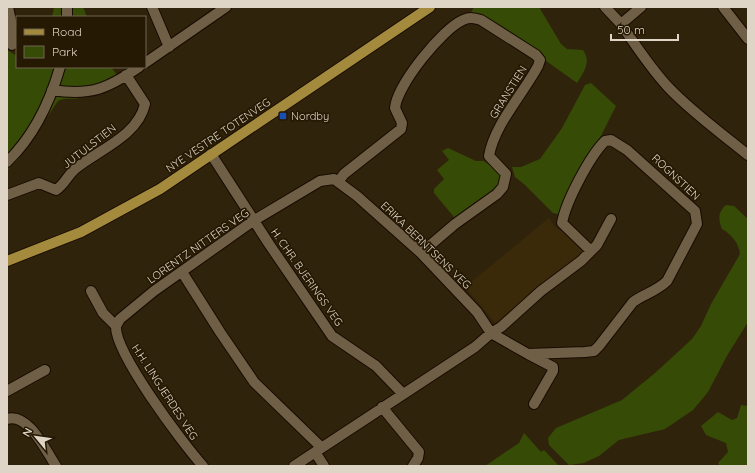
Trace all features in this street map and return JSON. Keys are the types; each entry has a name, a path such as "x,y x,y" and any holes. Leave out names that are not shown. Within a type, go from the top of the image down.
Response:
{"main road":[{"name":"NYE VESTRE TOTENVEG","path":"7,261 81,232 117,214 160,189 430,7"}],"street":[{"path":"8,7 12,26 12,45"},
{"path":"152,7 169,47"},
{"path":"146,62 226,7"},
{"path":"605,7 621,24 668,87 691,110 748,155"},
{"path":"621,24 641,7"},
{"path":"723,7 748,39"},
{"name":"GRANSTIEN","path":"338,182 344,174 401,129 402,123 394,108 399,93 423,56 462,20 470,18 481,20 536,54 540,60 538,66 506,116 490,150 489,156 506,174 503,188 455,224 421,253"},
{"path":"7,162 33,130 52,90 60,68"},
{"path":"52,90 70,93 94,91 126,76 138,68"},
{"name":"JUTULSTIEN","path":"7,195 39,183 56,190 76,169 119,139 139,117 145,104 126,76"},
{"name":"ROGNSTIEN","path":"528,354 594,351 611,332 633,302 640,297 660,288 667,282 697,224 695,212 687,204 627,150 611,140 605,141 595,154 564,211 562,223 591,251"},
{"name":"H. CHR. BJERINGS VEG","path":"212,154 253,221 332,336 376,366 403,394"},
{"name":"LORENTZ NITTERS VEG","path":"116,326 120,319 149,295 253,221 320,181 327,179 338,182"},
{"name":"ERIKA BERNTSENS VEG","path":"338,182 357,196 421,253 477,312 491,333"},
{"path":"294,466 475,347 491,333 501,327 541,291 582,261 597,244 611,218"},
{"path":"182,272 254,382 318,450 324,466"},
{"path":"91,291 103,313 116,326"},
{"name":"H.H. LINGJERDES VEG","path":"116,326 115,332 119,343 133,367 186,447 203,466"},
{"path":"491,333 553,367 553,371 534,404"},
{"path":"7,391 45,370"},
{"path":"382,407 419,452 418,458 413,466"},
{"path":"7,419 12,417 21,419 29,426 56,466"}],"shaded area":[{"path":"549,218 554,226 571,235 585,252 498,326 465,287"}],"green space":[{"path":"54,7 83,7 87,16 52,16"},
{"path":"474,7 539,7 561,44 567,49 583,50 586,54 586,67 577,83 514,40 467,20"},
{"path":"7,50 16,55 16,68 112,68 117,75 99,88 76,99 64,99 58,101 18,160 7,170"},
{"path":"591,83 616,106 561,215 553,213 515,177 512,167 521,167 540,159 562,128 585,85"},
{"path":"448,148 476,161 484,161 501,173 499,188 461,218 454,217 434,193 434,189 444,179 437,170 449,160 442,151"},
{"path":"726,205 734,206 748,219 748,322 728,354 708,392 693,410 665,429 619,440 599,456 584,463 569,465 549,445 548,438 556,428 622,400 655,373 692,339 701,326 711,304 740,254 734,239 722,229 719,219 721,210"},
{"path":"741,405 748,406 748,466 720,466 718,463 728,452 726,443 706,435 701,426 718,412 732,420 737,418"},
{"path":"524,433 541,452 544,450 559,466 485,466 519,443"}],"place":[{"name":"Nordby","path":"283,116"}]}
